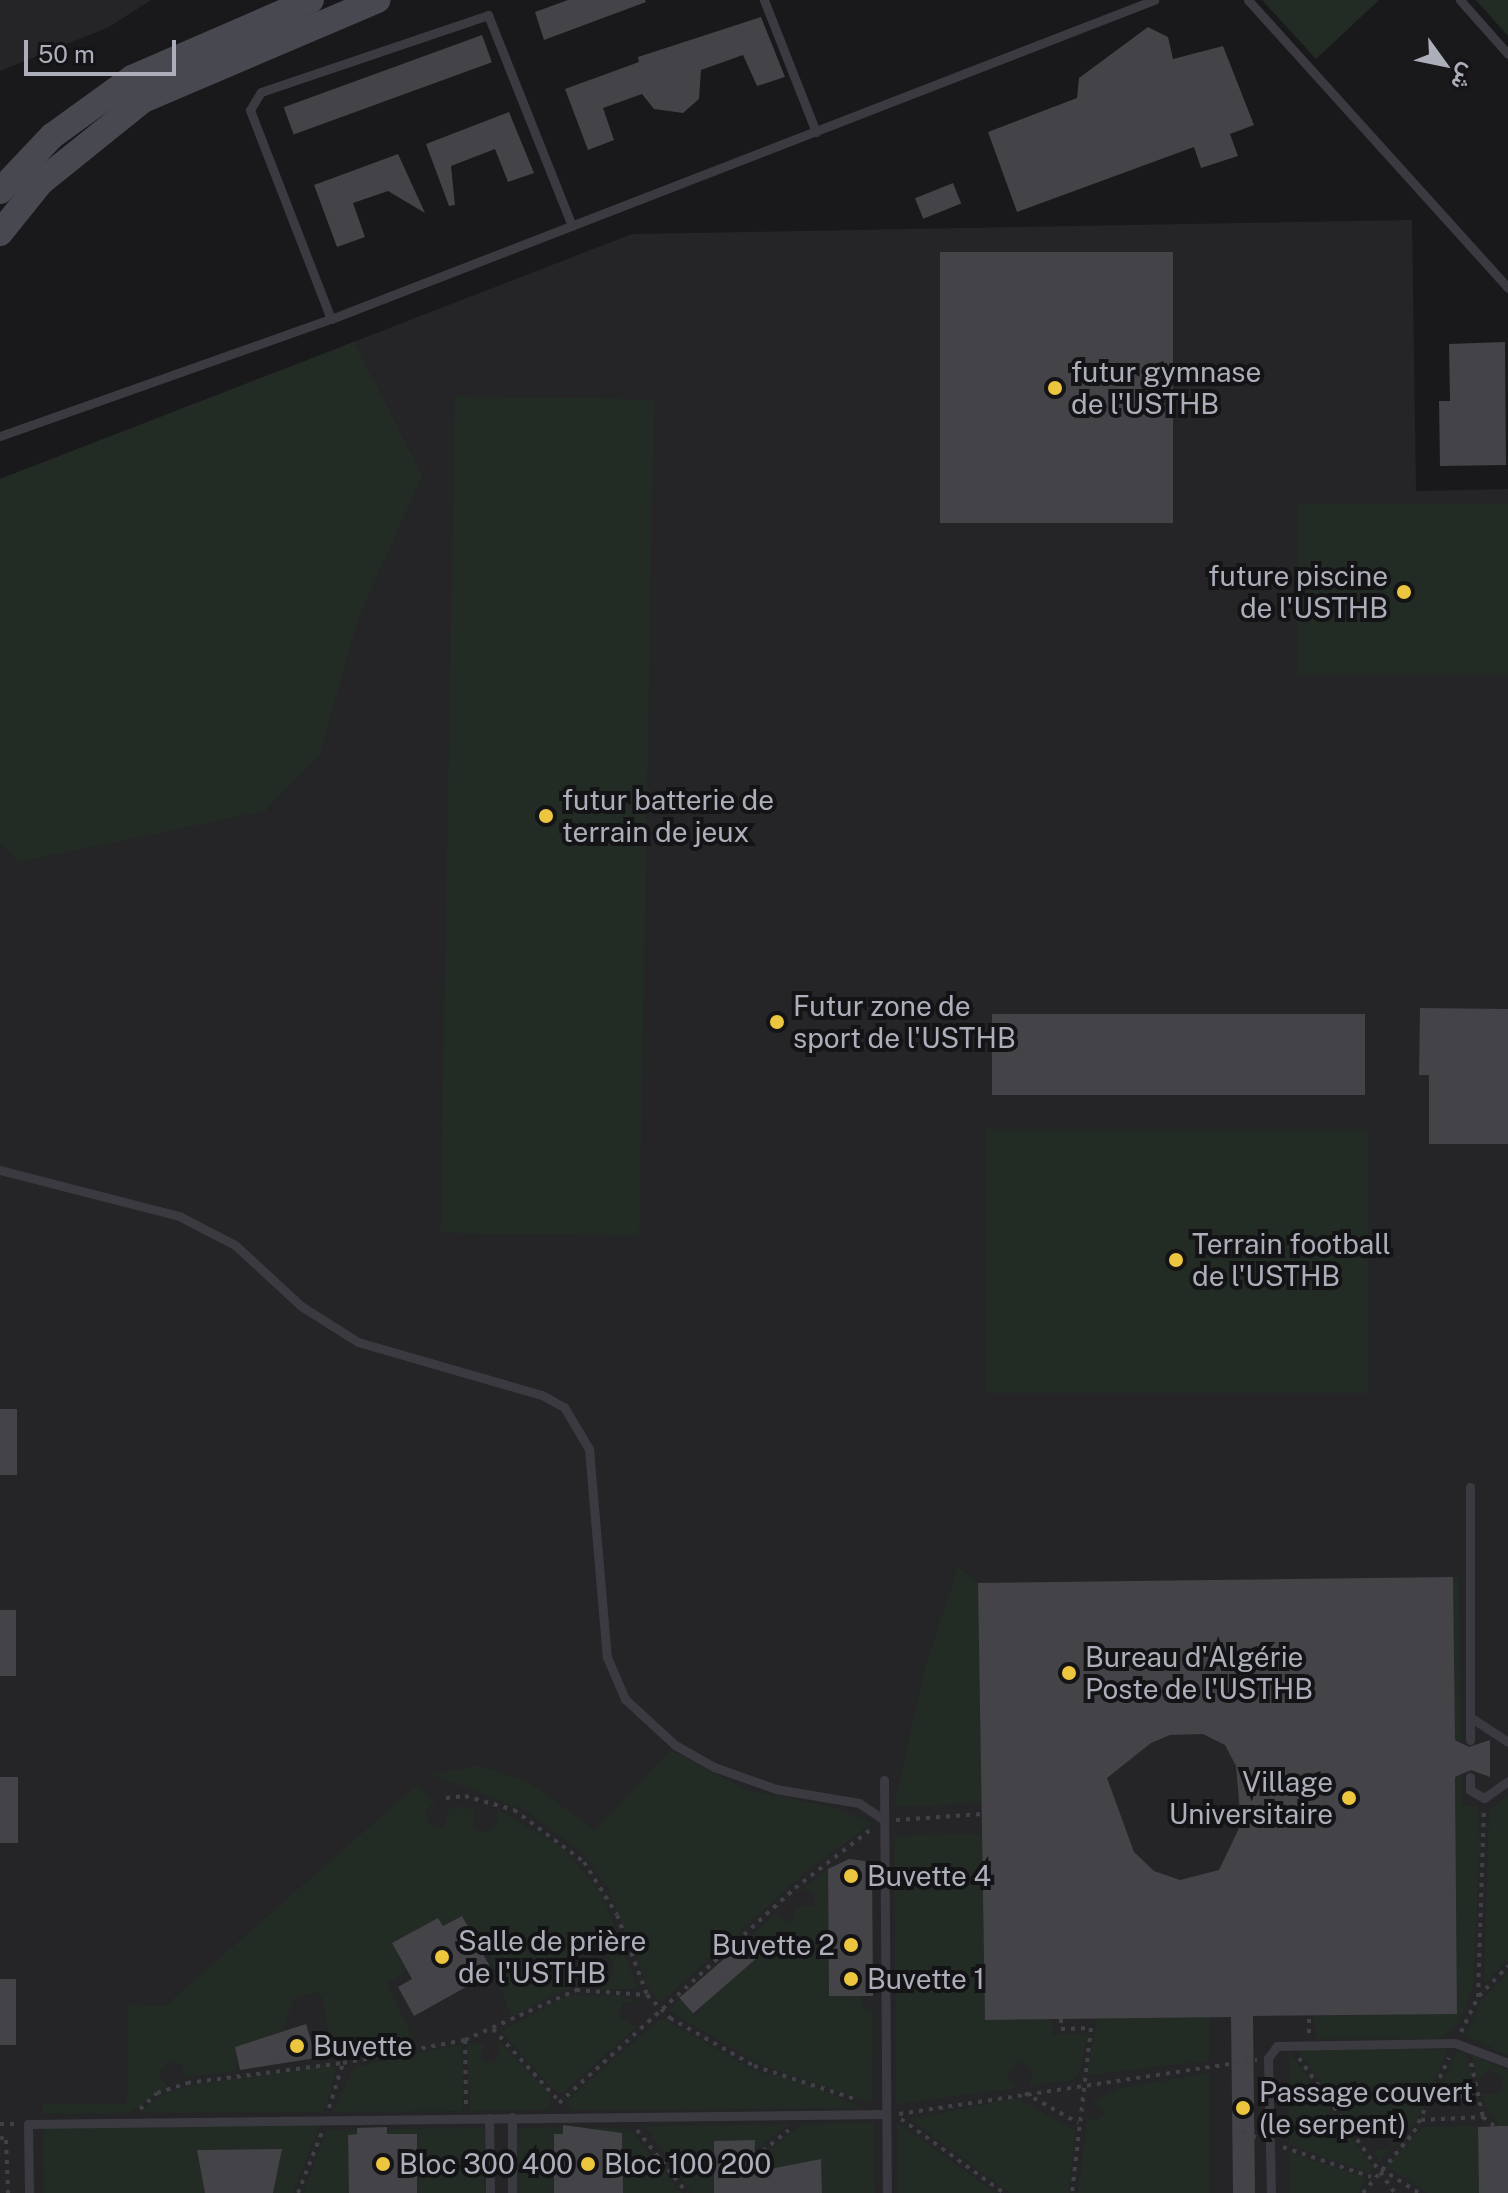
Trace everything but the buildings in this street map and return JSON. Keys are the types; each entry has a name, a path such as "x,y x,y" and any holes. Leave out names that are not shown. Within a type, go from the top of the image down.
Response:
{"main road":[{"path":"0,191 52,136 132,78 311,0"},
{"path":"0,233 41,182 143,100 378,0"}],"lane":[{"path":"764,0 816,132"},
{"path":"0,436 331,319 1154,0"},
{"path":"1248,0 1508,288"},
{"path":"1460,0 1508,54"},
{"path":"331,319 250,110 261,92 488,15 572,226"},
{"path":"0,1170 179,1216 235,1245 310,1312 358,1342 542,1395 564,1407 589,1449 607,1657 625,1699 675,1745 714,1767 776,1789 859,1803 884,1820"},
{"path":"1470,1487 1470,1740"},
{"path":"1470,1717 1508,1742"},
{"path":"1470,1777 1470,1790 1484,1798 1508,1781"},
{"path":"884,1780 887,2193"},
{"path":"1271,2193 1268,2058 1277,2046 1455,2043 1508,2063"},
{"path":"29,2193 28,2124 886,2114"},
{"path":"512,2117 512,2193"},
{"path":"489,2118 490,2193"}],"path":[{"path":"446,1798 478,1798 514,1810 584,1862 617,1915 647,1995 661,2011 754,2066 821,2085 886,2114"},
{"path":"1478,1997 1484,1798"},
{"path":"558,2117 559,2101 795,1888 884,1820 982,1814"},
{"path":"1363,2193 1371,2177 1421,2120 1478,1997 1508,1966"},
{"path":"125,2122 157,2093 187,2083 343,2063 465,2040 568,1991 647,1995"},
{"path":"1061,2019 1061,2029 1091,2028 1082,2085 1072,2193"},
{"path":"493,2029 559,2101"},
{"path":"465,2040 466,2118"},
{"path":"1289,2044 1395,2193"},
{"path":"1467,2045 1483,2117 1494,2126"},
{"path":"1004,2193 897,2115 1025,2092 1268,2058"},
{"path":"298,2193 326,2120 343,2063"},
{"path":"1025,2092 1078,2123"},
{"path":"1429,2105 1478,2092"},
{"path":"755,2157 809,2114"},
{"path":"636,2116 637,2129 687,2193"},
{"path":"1421,2120 1483,2117"},
{"path":"1243,2132 1371,2177"},
{"path":"0,2137 6,2140 8,2193"},
{"path":"1379,2168 1419,2193"}],"shaded area":[{"path":"0,0 151,0 109,27 0,71"},
{"path":"1262,0 1379,0 1316,59"},
{"path":"1476,0 1508,0 1508,36"},
{"path":"1412,220 1416,491 1508,489 1508,2193 0,2193 0,479 632,234"},
{"path":"354,342 422,476 358,619 320,754 265,811 19,862 0,843 0,479"},
{"name":"futur batterie de terrain de jeux","path":"455,396 654,399 639,1236 440,1233"},
{"name":"future piscine de l'USTHB","path":"1298,504 1508,504 1508,675 1298,675"},
{"name":"Terrain football de l'USTHB","path":"986,1129 1368,1129 1368,1393 986,1393"},
{"path":"958,1567 978,1583 982,1803 894,1807 925,1667"},
{"path":"1453,1577 1459,1577 1461,1740 1454,1740"},
{"path":"671,1750 747,1790 833,1807 872,1823 806,1872 661,2002 650,1992 608,1888 584,1855 527,1811 431,1774 479,1766 527,1781 595,1830"},
{"path":"1455,1777 1462,1777 1462,1805 1478,1806 1480,1844 1473,1986 1458,2024 1439,2039 1317,2039 1313,2016 1457,2013"},
{"path":"417,1785 435,1802 425,1811 431,1827 444,1827 449,1809 462,1806 474,1811 474,1828 486,1833 497,1825 498,1810 563,1848 603,1896 638,1989 598,1989 610,1980 614,1966 604,1948 589,1945 570,1964 578,1984 511,2017 481,1930 472,1934 462,1916 443,1926 438,1918 392,1944 407,1971 387,1983 416,2044 340,2059 332,2051 322,1996 315,1992 293,1999 283,2031 236,2047 237,2071 185,2077 182,2065 170,2060 158,2073 168,2087 130,2113 43,2114 43,2103 127,2104 128,2004 165,2006"},
{"path":"1508,1795 1508,1960 1484,1984 1489,1810"},
{"path":"982,1834 1052,2019 1053,2035 1087,2034 1080,2071 1073,2080 1029,2086 1033,2069 1018,2062 1007,2076 1016,2088 896,2104 894,1836"},
{"path":"828,1869 829,1993 862,1996 863,2009 873,2009 872,2103 759,2064 669,2011 681,1999 694,2016 706,2003 690,1991 709,1974 715,1981 751,1964 763,1952 748,1938 774,1915 790,1923 798,1906 814,1906 815,1893 803,1889"},
{"path":"1508,1973 1508,2055 1465,2035 1482,2000"},
{"path":"618,1995 636,2001 623,2003 618,2016 636,2027 563,2093 552,2089 501,2032 566,1996"},
{"path":"1209,2017 1209,2061 1087,2075 1097,2018"},
{"path":"662,2018 756,2071 804,2082 863,2108 572,2110 566,2101"},
{"path":"497,2039 548,2092 551,2102 545,2110 469,2111 467,2042 484,2045 480,2058 492,2064 500,2055"},
{"path":"462,2044 463,2111 333,2112 354,2067"},
{"path":"1382,2048 1448,2050 1416,2122 1379,2162 1373,2150 1390,2149 1394,2132 1378,2125 1362,2139 1338,2106 1356,2102 1354,2092 1332,2097 1298,2051"},
{"path":"1289,2051 1373,2168 1369,2173 1289,2145"},
{"path":"1456,2051 1466,2053 1474,2090 1435,2099"},
{"path":"1471,2054 1508,2071 1508,2126 1499,2126 1483,2101 1483,2094 1500,2094 1504,2077 1488,2070 1478,2082"},
{"path":"330,2064 336,2072 324,2112 139,2113 159,2096 189,2086"},
{"path":"1209,2073 1209,2193 1078,2193 1087,2118 1097,2121 1105,2112 1092,2101 1121,2088"},
{"path":"1017,2098 1075,2130 1069,2193 1010,2193 910,2119"},
{"path":"897,2122 996,2193 897,2193"},
{"path":"321,2123 293,2193 273,2193 281,2149 198,2150 205,2193 44,2193 43,2127"},
{"path":"874,2123 875,2193 822,2193 821,2159 755,2172 755,2162 801,2124"},
{"path":"789,2124 755,2151 754,2140 714,2141 714,2193 692,2193 645,2126"},
{"path":"1478,2126 1479,2193 1428,2193 1386,2167 1423,2127"},
{"path":"583,2127 583,2134 554,2134 555,2193 516,2193 516,2128"},
{"path":"593,2127 630,2129 682,2193 623,2193"},
{"path":"484,2128 485,2193 417,2193 417,2134 387,2134 387,2129"},
{"path":"378,2129 349,2135 349,2193 303,2193 327,2130"},
{"path":"1289,2152 1366,2178 1359,2193 1289,2193"}],"place":[{"name":"futur gymnase de l'USTHB","path":"1055,388"},
{"name":"future piscine de l'USTHB","path":"1404,592"},
{"name":"futur batterie de terrain de jeux","path":"546,816"},
{"name":"Futur zone de sport de l'USTHB","path":"777,1022"},
{"name":"Terrain football de l'USTHB","path":"1176,1260"},
{"name":"Bureau d'Algérie Poste de l'USTHB","path":"1069,1673"},
{"name":"Village Universitaire","path":"1349,1798"},
{"name":"Buvette 4","path":"851,1876"},
{"name":"Buvette 2","path":"851,1945"},
{"name":"Salle de prière de l'USTHB","path":"442,1957"},
{"name":"Buvette 1","path":"851,1979"},
{"name":"Buvette","path":"297,2046"},
{"name":"Passage couvert (le serpent)","path":"1243,2108"},
{"name":"Bloc 300 400","path":"383,2164"},
{"name":"Bloc 100 200","path":"588,2164"}]}
